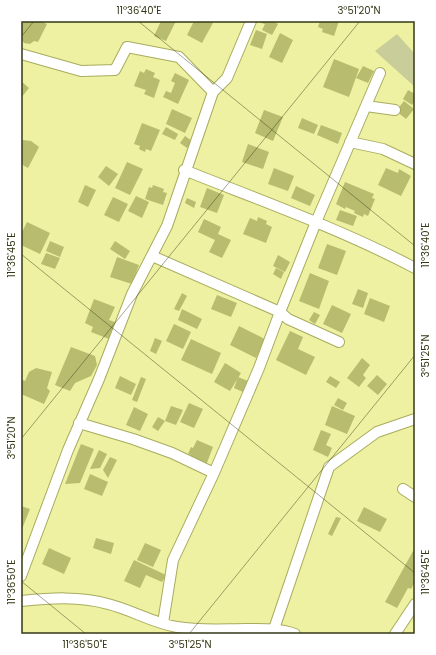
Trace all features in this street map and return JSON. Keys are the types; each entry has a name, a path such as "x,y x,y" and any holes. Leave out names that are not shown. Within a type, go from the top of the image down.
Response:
{"street":[{"path":"21,576 68,450 99,378 132,294 167,226 213,92 227,78 251,21"},
{"path":"21,54 81,71 114,70 127,47 179,57 213,92"},
{"path":"162,623 173,560 214,473 259,368 316,222 380,73"},
{"path":"366,106 395,110"},
{"path":"350,142 383,149 415,164"},
{"path":"185,171 316,222 389,254 415,268"},
{"path":"152,256 280,312 288,319 339,342"},
{"path":"274,629 329,466 377,432 415,419"},
{"path":"79,423 133,439 172,454 214,473"},
{"path":"403,489 415,497"},
{"path":"21,600 82,598 109,604 176,627 206,630 274,629 295,634"},
{"path":"395,634 415,604"}],"green space":[{"path":"397,34 415,54 415,87 375,51"}],"building":[{"path":"22,21 40,21 47,24 38,42 34,41 30,44 24,43 21,39"},
{"path":"161,21 176,21 166,41 154,36"},
{"path":"194,21 214,21 202,43 187,35"},
{"path":"262,21 273,21 278,24 272,35 262,30 265,24 261,23"},
{"path":"320,21 339,21 334,36 322,32 323,29 318,27"},
{"path":"256,30 267,34 262,49 250,45"},
{"path":"280,33 293,40 282,63 269,57"},
{"path":"334,59 359,69 349,97 323,87"},
{"path":"363,66 374,71 368,83 356,78"},
{"path":"146,69 155,73 153,77 160,80 154,98 144,94 146,90 134,86 140,71 144,73"},
{"path":"175,73 189,80 178,104 163,97 166,91 171,93 175,83 171,81"},
{"path":"21,81 29,88 21,98"},
{"path":"408,90 415,94 415,101 412,105 403,99"},
{"path":"404,101 414,109 406,119 396,111"},
{"path":"172,109 192,118 185,133 166,124"},
{"path":"264,110 283,117 273,141 255,133"},
{"path":"302,118 318,125 314,134 298,128"},
{"path":"142,123 160,130 151,151 146,149 145,152 139,149 140,146 134,144"},
{"path":"321,125 342,133 338,144 317,135"},
{"path":"166,127 178,134 175,140 162,134"},
{"path":"185,136 192,141 187,148 180,143"},
{"path":"23,140 31,141 39,147 28,168 21,164 21,143"},
{"path":"248,144 269,152 263,169 242,162"},
{"path":"127,162 143,169 130,195 115,188"},
{"path":"106,166 118,174 109,186 98,177"},
{"path":"274,168 294,176 288,191 268,184"},
{"path":"386,168 398,173 399,169 411,176 401,196 378,185"},
{"path":"345,182 374,194 372,198 375,199 368,216 364,214 363,217 354,213 355,211 346,207 345,209 336,204"},
{"path":"85,185 96,190 88,207 78,202"},
{"path":"153,185 164,189 163,192 167,193 163,205 145,199 149,187 152,188"},
{"path":"296,186 315,195 310,206 291,198"},
{"path":"207,188 224,195 217,213 200,207"},
{"path":"136,196 149,202 142,218 128,211"},
{"path":"113,197 128,204 119,222 104,215"},
{"path":"187,198 196,202 194,208 185,203"},
{"path":"340,210 357,216 353,226 336,220"},
{"path":"258,217 267,221 266,224 272,227 266,243 243,234 250,218 257,221"},
{"path":"204,219 221,227 218,234 231,240 222,258 209,252 215,240 198,232"},
{"path":"27,222 50,233 40,254 21,245 21,234"},
{"path":"50,241 64,247 60,257 46,251"},
{"path":"115,241 130,251 125,259 110,249"},
{"path":"327,244 346,251 337,275 318,268"},
{"path":"46,253 60,258 55,269 41,264"},
{"path":"278,255 290,262 285,272 273,266"},
{"path":"117,257 139,265 132,284 110,277"},
{"path":"276,268 284,272 281,279 273,274"},
{"path":"310,273 329,281 319,309 299,301"},
{"path":"358,289 368,293 363,308 352,304"},
{"path":"182,293 187,296 179,311 174,309"},
{"path":"217,295 237,303 231,317 211,309"},
{"path":"370,298 390,306 384,322 364,314"},
{"path":"94,299 115,307 109,320 115,322 109,339 91,332 93,327 85,323"},
{"path":"332,305 351,314 342,333 323,324"},
{"path":"182,309 202,319 197,329 178,320"},
{"path":"314,312 320,315 315,324 309,320"},
{"path":"174,324 191,332 183,349 166,341"},
{"path":"239,326 265,339 256,358 230,345"},
{"path":"290,331 303,337 298,349 315,357 306,375 276,360"},
{"path":"155,338 162,341 156,354 150,351"},
{"path":"191,339 221,353 212,374 181,360"},
{"path":"71,347 95,356 97,365 91,376 75,383 70,391 55,385"},
{"path":"362,358 370,365 363,375 366,378 359,387 347,378"},
{"path":"225,363 241,373 230,391 214,382"},
{"path":"36,368 52,372 47,388 50,391 44,404 21,394 21,384 23,380 25,381 29,372"},
{"path":"377,375 387,384 378,395 367,386"},
{"path":"120,376 136,384 131,395 115,388"},
{"path":"330,376 340,382 336,388 326,382"},
{"path":"141,377 146,379 137,402 132,400"},
{"path":"238,377 248,381 243,392 234,388"},
{"path":"338,398 347,403 343,410 334,405"},
{"path":"189,403 203,409 194,428 180,422"},
{"path":"171,406 183,410 176,425 165,421"},
{"path":"332,406 355,416 347,434 325,425"},
{"path":"134,407 148,414 140,431 126,425"},
{"path":"158,417 165,421 158,431 152,427"},
{"path":"321,430 331,434 326,445 332,448 328,457 313,450"},
{"path":"197,440 213,447 205,468 188,460 191,455 188,454 191,447 193,448"},
{"path":"81,444 94,449 80,483 65,484"},
{"path":"99,450 107,454 100,468 90,469"},
{"path":"110,457 117,460 108,478 103,470"},
{"path":"90,474 108,482 102,496 84,489"},
{"path":"21,506 30,509 22,529 21,528"},
{"path":"364,507 387,519 380,532 357,521"},
{"path":"336,517 341,518 332,536 328,534"},
{"path":"96,538 114,543 111,554 93,548"},
{"path":"145,543 161,550 153,567 137,560"},
{"path":"49,548 71,558 64,574 42,564"},
{"path":"413,551 415,552 415,574 413,578 415,579 415,582 411,589 408,588 397,608 385,602"},
{"path":"134,560 166,575 162,582 146,575 140,588 124,581"}]}
